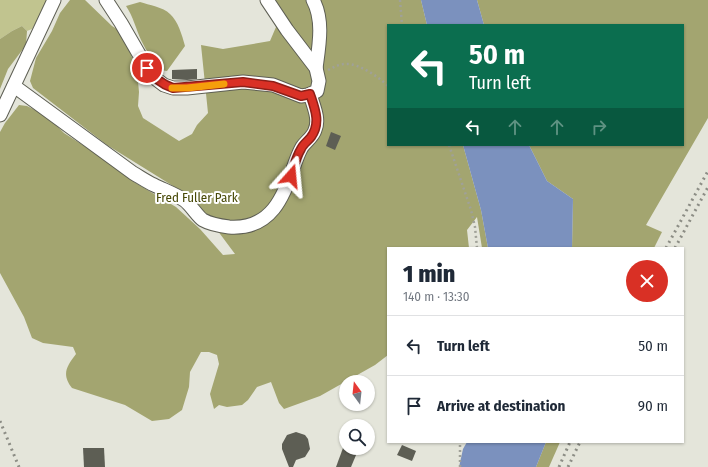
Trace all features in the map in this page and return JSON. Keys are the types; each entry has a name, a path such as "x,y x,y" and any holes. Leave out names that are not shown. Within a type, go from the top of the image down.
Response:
{"street":[{"path":"0,115 54,0"},
{"path":"106,0 147,68 156,80 164,85 173,88 187,88 243,82 273,86 301,96 317,91 319,87 317,71 319,27 318,16 313,0"},
{"path":"267,0 317,71"},
{"path":"14,86 133,172 152,184 184,200 202,219 222,226 233,227 245,227 264,219 284,195 298,154 316,129 317,120 310,94"}],"path":[{"path":"400,0 402,24"},
{"path":"317,71 347,63 376,76 387,85"},
{"path":"449,146 471,210 475,227 477,247"},
{"path":"460,443 460,467"}],"green space":[{"path":"0,0 48,0 32,29 27,31 22,26 0,39"},
{"name":"Fred Fuller Park","path":"70,0 85,0 112,26 123,33 137,71 139,92 138,106 143,118 179,141 192,134 197,125 208,113 201,45 223,49 270,41 276,27 267,0 421,0 427,24 387,24 387,146 463,146 481,210 488,247 482,247 477,217 467,230 469,247 387,247 387,356 375,365 357,375 339,375 339,385 320,396 284,409 279,403 271,382 257,387 248,400 242,405 227,407 219,405 214,409 210,394 219,364 217,355 209,352 201,352 190,372 189,387 182,410 169,419 152,421 125,405 72,388 67,378 66,370 76,354 73,347 43,343 32,338 24,317 0,273 0,132 19,105 27,106 47,116 64,133 92,151 134,182 176,207 200,229 223,255 235,254 194,199 107,145 33,88 30,81 36,58 52,31 60,13"},
{"path":"477,0 708,0 708,118 646,225 662,232 654,247 572,247 573,199 547,181 530,146 684,146 684,24 484,24"},
{"path":"140,2 160,8 167,12 173,17 179,28 185,46 167,71 160,70 147,52 133,18 126,6"},
{"path":"22,26 27,31 26,45 8,69 0,89 0,39"},
{"path":"546,443 560,443 549,467 536,467"}],"water":[{"path":"421,0 477,0 484,24 427,24"},
{"path":"463,146 530,146 547,181 573,199 572,247 488,247 481,210"},
{"path":"466,443 546,443 536,467 459,467 463,449"}],"building":[{"path":"197,69 197,79 172,79 172,70"},
{"path":"331,132 341,136 335,150 326,146"},
{"path":"296,432 305,435 308,439 310,449 305,457 296,460 293,467 289,467 282,449 282,444 287,435"},
{"path":"402,445 416,451 412,461 397,455"},
{"path":"83,448 104,448 105,467 84,467"},
{"path":"340,455 356,455 351,467 336,467"}],"railway":[{"path":"667,247 708,171"},
{"path":"676,247 708,187"},
{"path":"0,421 19,467"},
{"path":"559,467 570,443"},
{"path":"568,467 580,443"}],"slow traffic":[{"path":"172,88 224,84"}],"route":[{"path":"147,68 156,80 173,88 243,82 273,86 301,96 310,94 317,120 316,129 298,154 291,176"}]}
